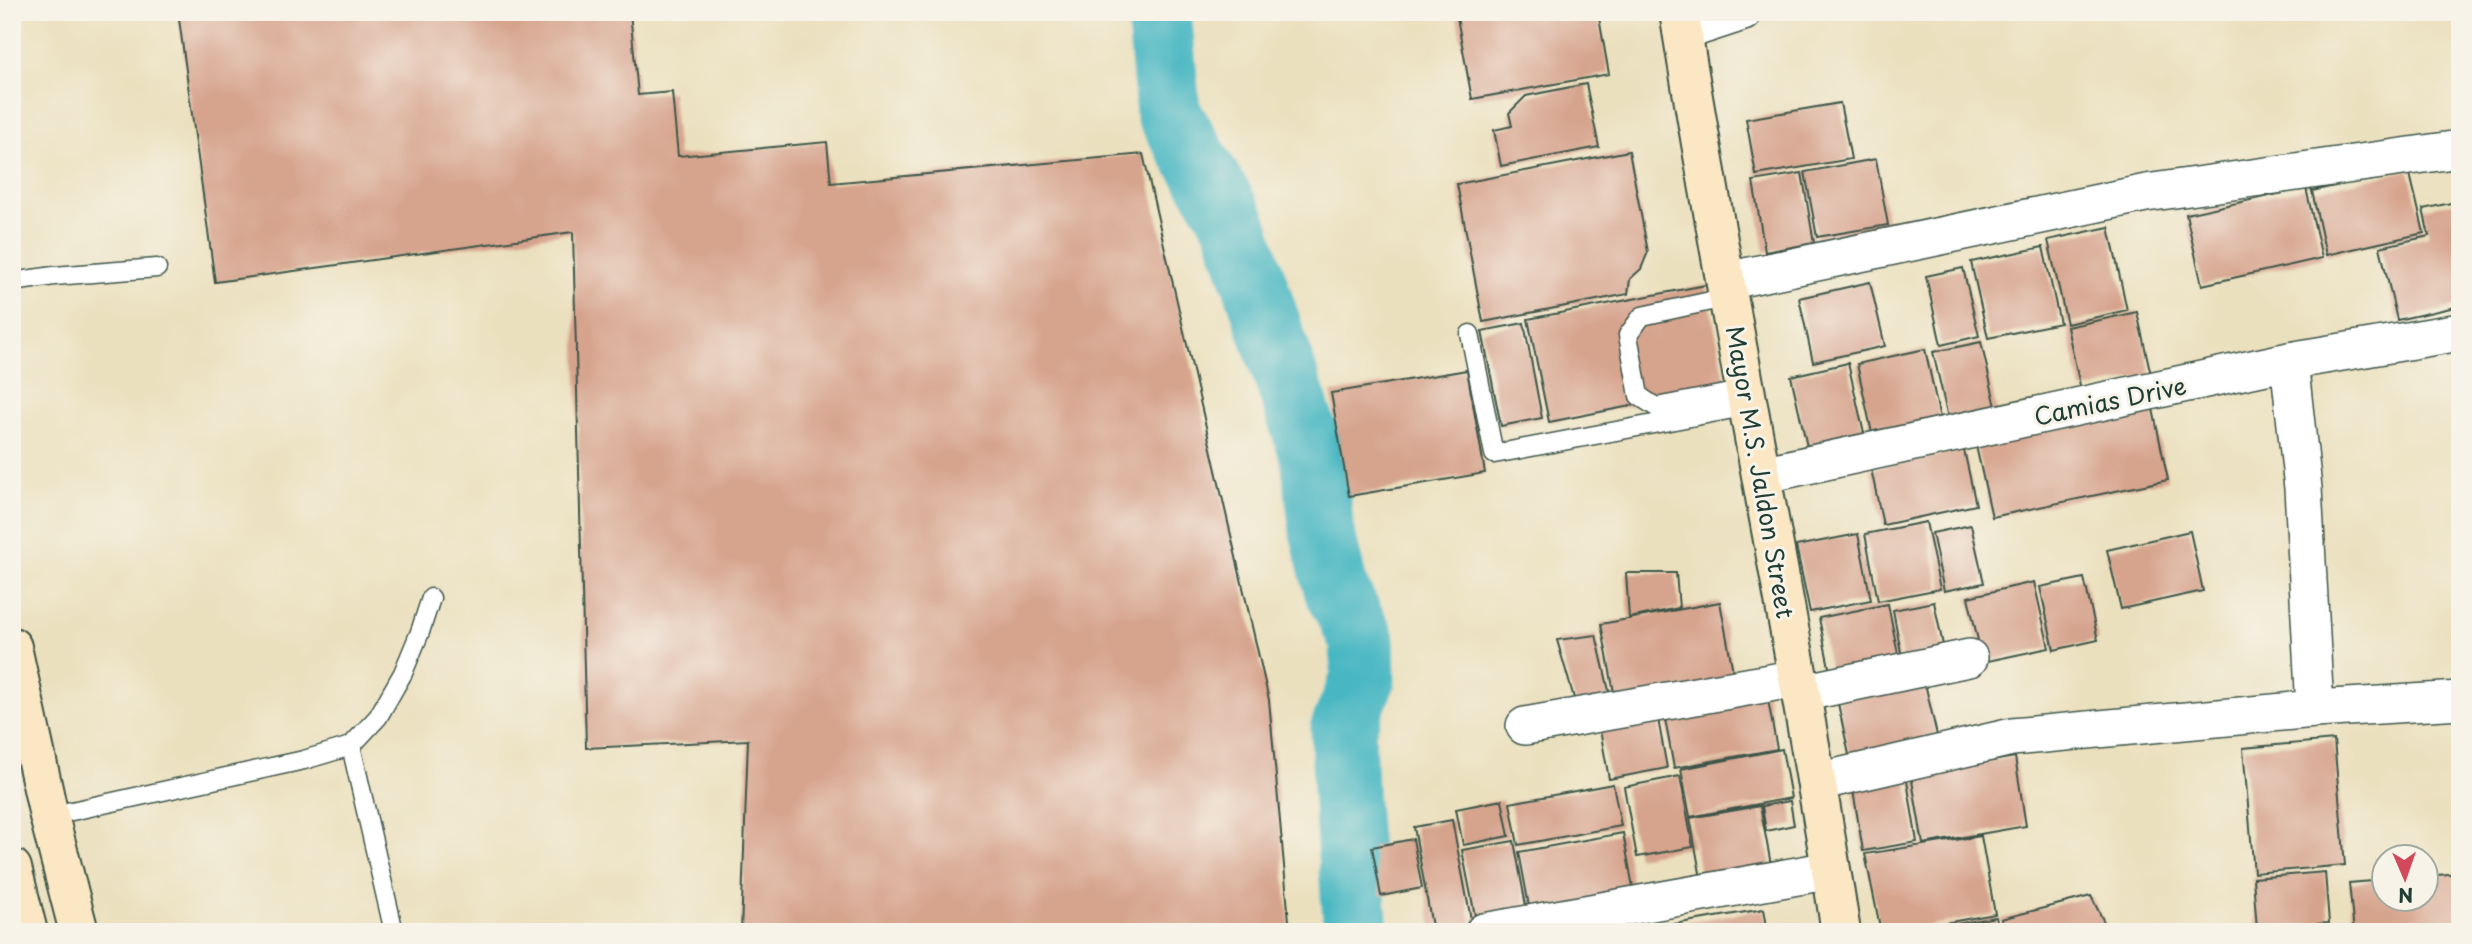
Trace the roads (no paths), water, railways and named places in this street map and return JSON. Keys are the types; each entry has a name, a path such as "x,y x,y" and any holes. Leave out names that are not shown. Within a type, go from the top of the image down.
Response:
{"main road":[{"name":"Mayor M.S. Jaldon Street","path":"1680,22 1800,685 1841,932"},
{"path":"12,647 49,816 79,932"},
{"path":"12,869 28,932"}],"street":[{"path":"1680,22 1743,12"},
{"path":"1728,289 2146,193 2460,149"},
{"name":"Camias Drive","path":"1761,475 2289,361 2460,332"},
{"path":"2289,361 2303,488 2315,709"},
{"path":"1525,726 1969,658"},
{"path":"1817,782 2012,737 2315,709 2460,700"},
{"path":"1484,932 1831,870"}],"lane":[{"path":"12,282 157,268"},
{"path":"1728,289 1642,316 1628,335 1639,396 1656,407 1747,398"},
{"path":"1470,334 1494,454 1747,398"},
{"path":"49,816 304,760 351,746 378,717 402,673 431,598"},
{"path":"351,746 394,932"}],"waterway":[{"path":"1159,12 1168,112 1235,224 1313,457 1322,531 1336,589 1362,640 1363,679 1343,728 1356,932"}]}
